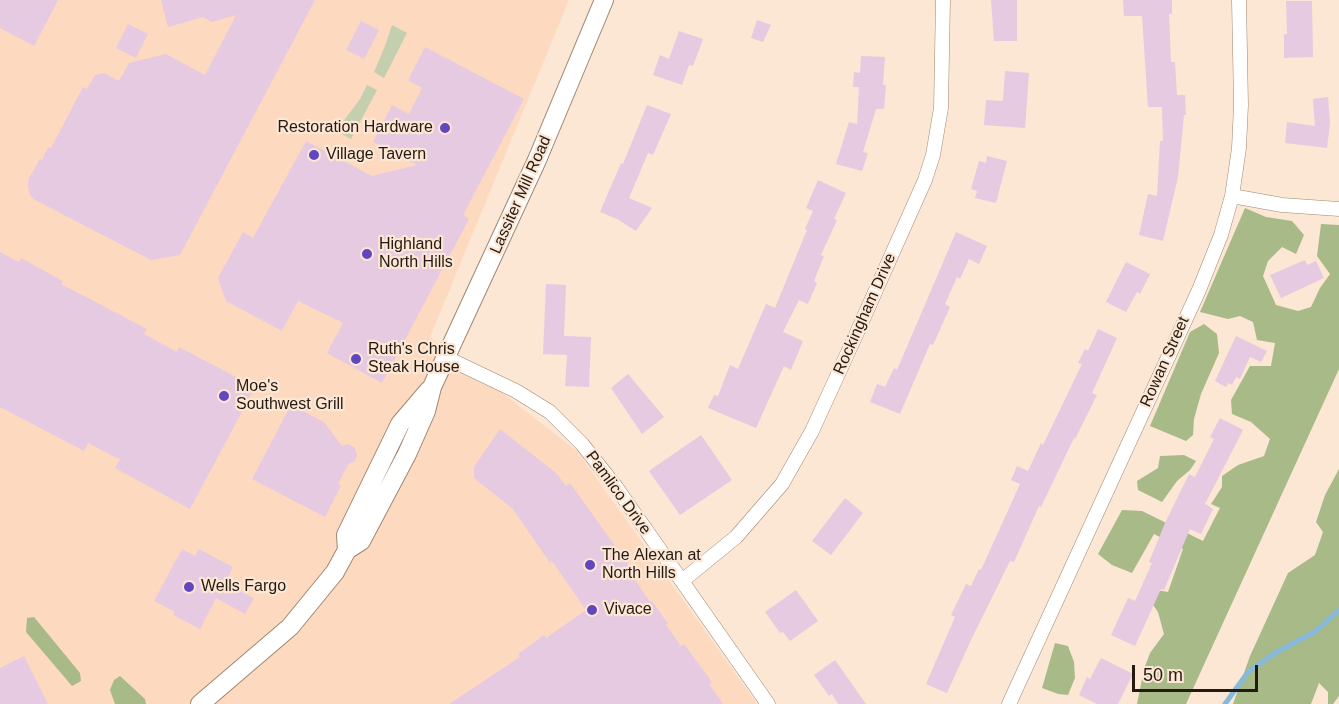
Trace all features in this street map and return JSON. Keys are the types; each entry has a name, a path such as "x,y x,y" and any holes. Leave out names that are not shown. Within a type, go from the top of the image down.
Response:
{"main road":[{"name":"Lassiter Mill Road","path":"200,704 290,627 335,572 347,550 361,541 402,464 426,411 432,387 537,160 597,22 604,0"}],"street":[{"name":"Rockingham Drive","path":"682,581 736,537 782,484 812,431 859,329 925,180 935,146 941,108 943,0"},
{"name":"Rowan Street","path":"1009,704 1214,258 1232,196 1239,148 1241,105 1239,0"},
{"path":"1232,196 1300,207 1339,209"},
{"name":"Pamlico Drive","path":"447,358 516,392 550,412 582,444 616,487 768,704"}],"shaded area":[{"path":"0,0 569,0 430,337 577,451 757,704 0,704"}],"green space":[{"path":"392,25 407,33 384,78 374,72"},
{"path":"367,85 377,90 351,139 336,131 360,99"},
{"path":"1245,208 1266,217 1292,221 1304,235 1296,254 1282,247 1268,261 1263,276 1276,305 1298,311 1311,307 1330,274 1317,256 1321,224 1339,225 1339,369 1186,704 1137,704 1144,669 1150,653 1164,634 1158,612 1145,588 1168,592 1183,549 1154,534 1132,573 1112,565 1098,554 1122,510 1142,511 1203,541 1220,508 1211,504 1222,487 1222,476 1238,465 1264,456 1270,439 1251,422 1232,414 1231,400 1250,366 1271,366 1275,343 1257,340 1253,322 1240,316 1228,319 1200,312"},
{"path":"1204,324 1217,334 1219,353 1201,394 1194,419 1193,435 1186,441 1150,426 1190,332"},
{"path":"1184,455 1196,461 1190,470 1177,481 1162,502 1138,490 1137,481 1158,468 1160,456"},
{"path":"1339,469 1339,696 1333,704 1328,704 1328,692 1319,683 1311,704 1233,704 1250,656 1288,573 1315,555 1323,532 1316,522 1325,495"},
{"path":"34,617 80,673 81,681 72,686 26,632 27,618"},
{"path":"1055,643 1068,646 1074,662 1075,678 1068,695 1042,688"},
{"path":"120,676 145,699 146,704 115,704 110,690 114,680"}],"building":[{"path":"0,0 58,0 34,46 0,28"},
{"path":"161,0 315,0 180,255 151,260 35,200 30,195 28,186 29,178 48,147 51,148 83,87 87,89 95,75 104,73 119,81 129,63 166,54 205,75 236,15 212,22 203,17 168,27"},
{"path":"991,0 1017,0 1017,41 994,41"},
{"path":"1123,0 1172,0 1172,14 1169,14 1171,62 1175,62 1177,95 1185,95 1186,115 1184,115 1178,177 1163,241 1139,235 1148,194 1157,196 1160,141 1163,141 1162,107 1148,107 1142,16 1124,16"},
{"path":"1286,1 1312,1 1313,57 1284,58 1284,34 1287,34"},
{"path":"757,20 771,25 763,42 751,38"},
{"path":"361,21 379,30 364,59 346,50"},
{"path":"128,24 148,34 136,58 116,48"},
{"path":"679,31 703,39 693,66 689,65 682,85 653,75 660,55 669,59"},
{"path":"425,47 524,99 463,215 469,219 382,383 327,353 343,323 298,301 282,331 226,301 218,278 243,232 253,238 306,141 372,176 417,165 373,142 392,105 409,114 422,88 408,80"},
{"path":"861,56 885,57 883,85 886,85 884,109 876,109 863,152 868,153 862,171 836,164 849,122 857,124 859,87 853,87 854,72 860,73"},
{"path":"1005,71 1029,73 1025,128 984,125 986,100 1003,101"},
{"path":"1328,97 1330,123 1327,148 1285,143 1287,122 1315,126 1313,99"},
{"path":"647,105 671,114 653,155 648,153 629,198 652,208 636,231 600,212"},
{"path":"987,156 1007,161 996,203 975,198 977,191 971,189 979,161 986,163"},
{"path":"818,180 846,193 821,255 824,256 814,281 817,283 808,304 799,300 783,332 803,341 791,370 784,366 756,428 708,408 714,395 718,396 730,365 738,369 766,304 775,308 807,230 805,229 813,211 806,208"},
{"path":"956,232 987,246 979,264 969,259 960,279 957,277 945,304 950,307 933,345 930,344 900,414 870,402 877,384 885,387 894,368 897,370"},
{"path":"0,252 19,262 21,258 63,281 61,284 147,329 144,334 177,352 179,347 255,387 190,509 115,468 120,459 88,443 84,451 0,407"},
{"path":"1305,260 1307,265 1316,261 1324,278 1281,298 1270,275"},
{"path":"1126,262 1150,274 1140,294 1137,292 1126,312 1106,302"},
{"path":"546,284 566,285 564,336 591,337 589,387 565,386 567,355 543,354"},
{"path":"1098,329 1117,338 1092,393 1097,395 1041,507 1039,506 1014,562 1010,561 947,693 926,684 955,617 951,615 966,584 971,586 979,569 981,570 1020,484 1011,480 1017,466 1028,471 1082,364 1078,363 1085,349 1088,351"},
{"path":"1236,336 1267,351 1261,362 1250,357 1240,379 1236,377 1232,385 1228,383 1226,387 1215,381"},
{"path":"628,374 664,417 642,434 611,388"},
{"path":"291,405 324,422 342,446 348,444 355,448 357,456 354,462 349,463 338,484 341,486 325,517 252,479"},
{"path":"1220,418 1243,430 1205,504 1213,509 1201,534 1190,529 1164,590 1161,589 1135,646 1111,635 1128,598 1135,601 1152,563 1149,562 1165,523 1189,474 1195,477 1214,439 1210,437"},
{"name":"The Alexan at North Hills","path":"500,429 556,473 566,486 570,483 638,578 635,580 668,624 666,625 681,646 684,644 712,682 709,684 723,704 449,704 520,657 518,654 544,635 546,638 586,610 513,509 474,478 474,467"},
{"path":"701,435 732,480 680,515 649,471"},
{"path":"845,498 863,513 831,555 812,541"},
{"path":"182,549 195,556 199,549 233,567 225,583 254,598 245,614 216,598 200,629 173,615 175,612 154,601"},
{"path":"796,590 818,621 790,641 783,632 780,633 765,612"},
{"path":"24,656 48,704 0,704 0,668"},
{"path":"1101,658 1133,674 1118,704 1097,704 1079,695 1087,677 1090,679"},
{"path":"835,660 866,704 838,704 832,694 829,696 814,675"}],"waterway":[{"path":"1225,704 1248,672 1275,653 1316,631 1339,610"}],"place":[{"name":"Restoration Hardware","path":"445,128"},
{"name":"Village Tavern","path":"314,155"},
{"name":"Highland North Hills","path":"367,254"},
{"name":"Ruth's Chris Steak House","path":"356,359"},
{"name":"Moe's Southwest Grill","path":"224,396"},
{"name":"The Alexan at North Hills","path":"590,565"},
{"name":"Wells Fargo","path":"189,587"},
{"name":"Vivace","path":"592,610"}]}
